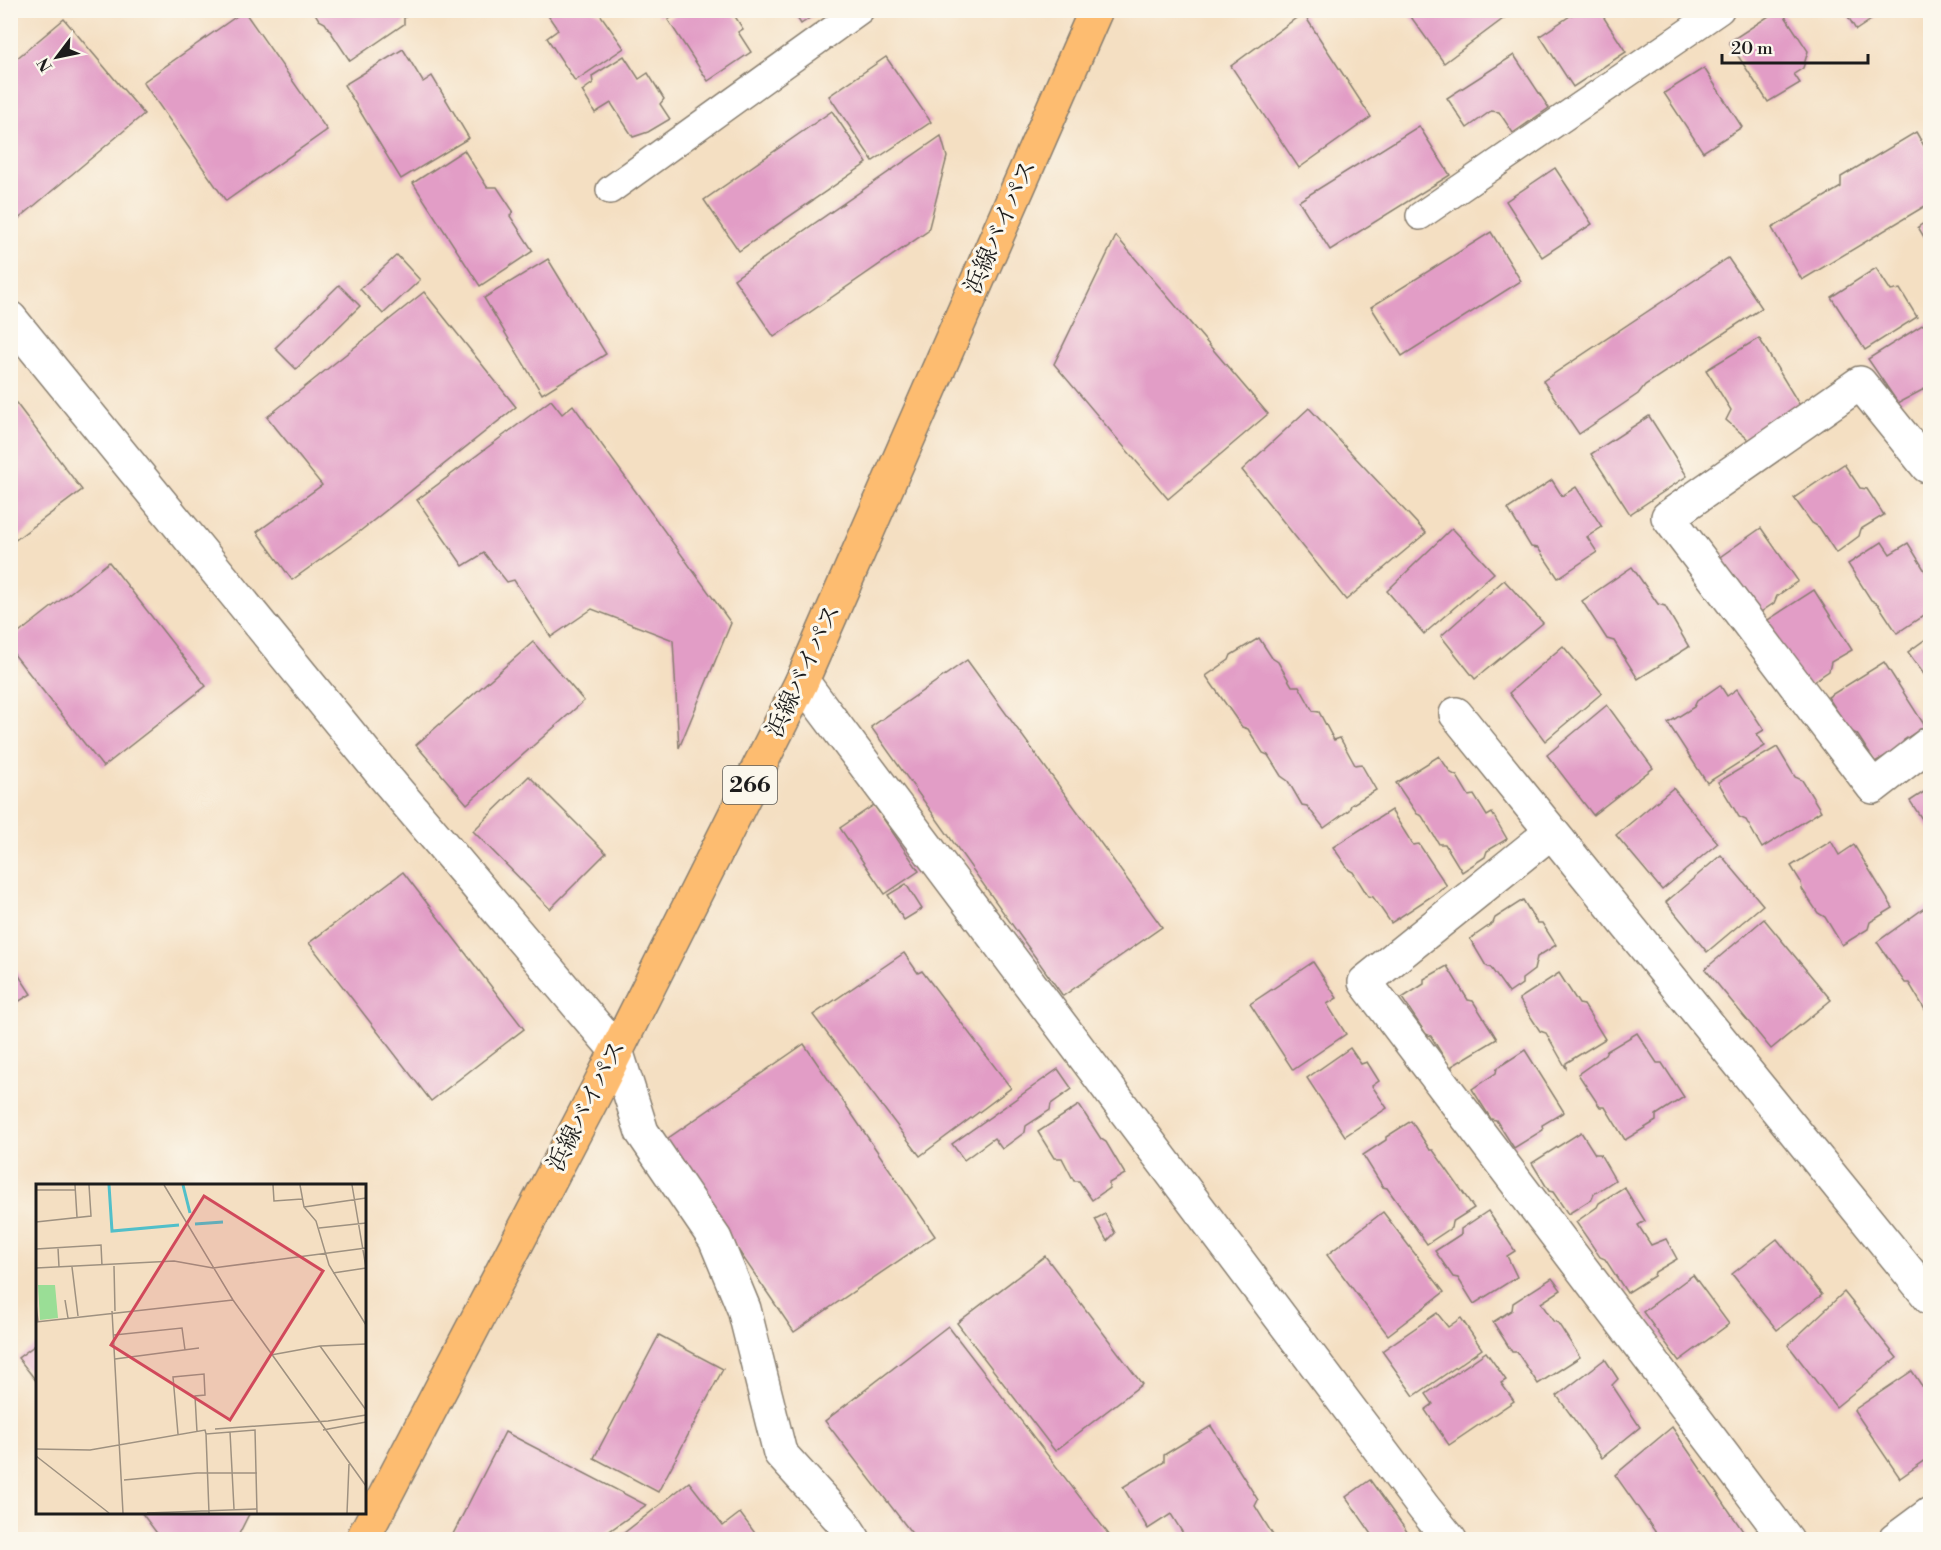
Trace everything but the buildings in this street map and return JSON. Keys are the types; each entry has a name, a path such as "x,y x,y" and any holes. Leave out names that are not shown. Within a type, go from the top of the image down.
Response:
{"highway":[{"name":"浜線バイパス","path":"362,1539 616,1050 802,681 1096,10"}],"street":[{"path":"10,318 379,770 616,1050 642,1132 715,1239 744,1309 780,1453 855,1539"},
{"path":"1930,464 1927,466 1860,383 1668,517 1873,787 1930,743"},
{"path":"802,681 1450,1539"},
{"path":"1456,714 1930,1298"},
{"path":"1551,832 1365,982 1787,1539"},
{"path":"1895,1539 1930,1514"}],"lane":[{"path":"610,190 860,10"},
{"path":"1420,216 1720,10"}]}
